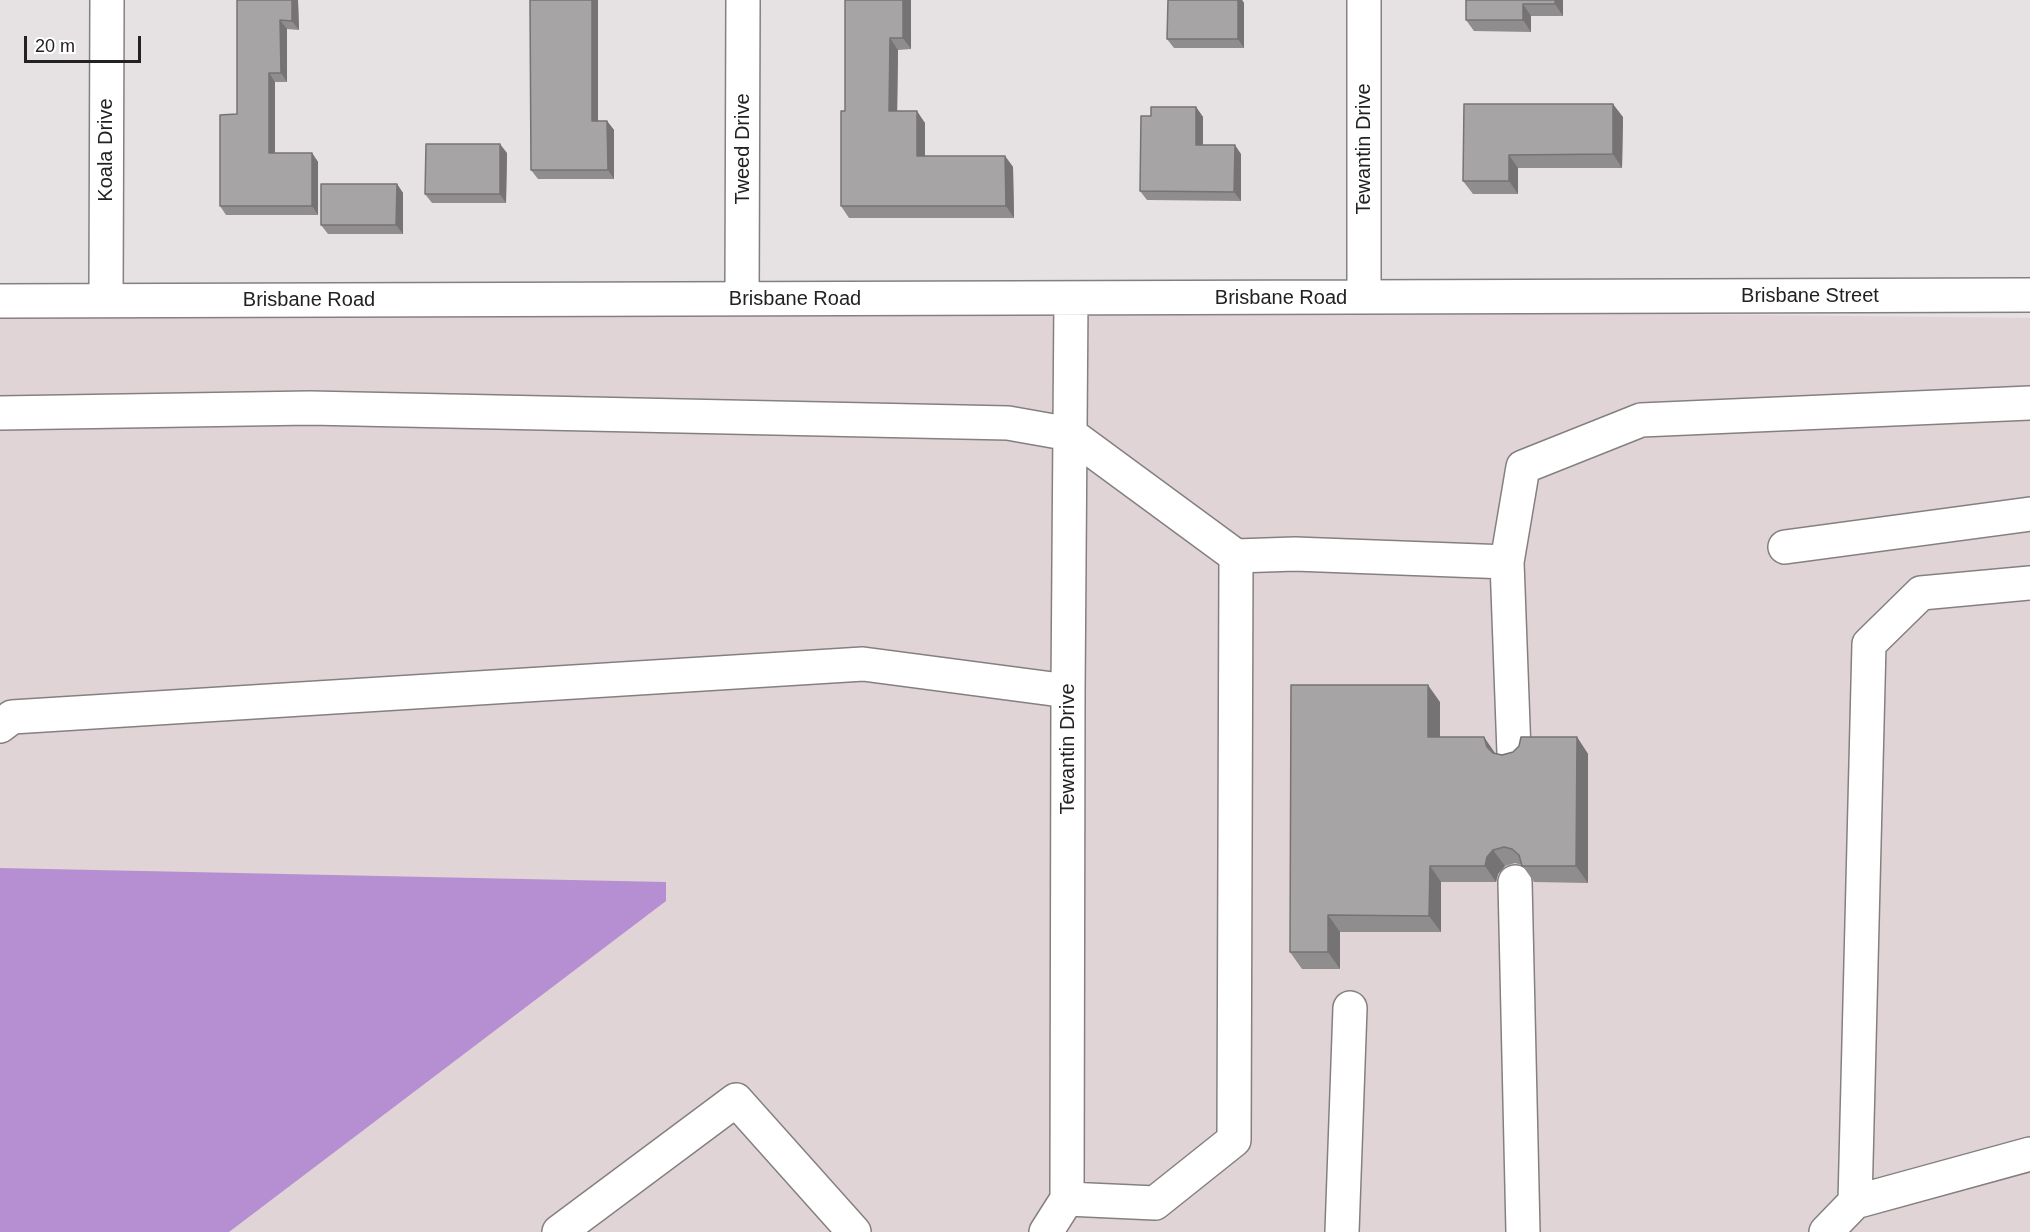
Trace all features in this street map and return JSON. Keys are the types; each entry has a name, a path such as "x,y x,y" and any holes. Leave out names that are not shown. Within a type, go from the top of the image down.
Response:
{"street":[{"name":"Koala Drive","path":"106,300 107,0"},
{"name":"Tweed Drive","path":"742,299 743,0"},
{"name":"Tewantin Drive","path":"1364,0 1364,297"},
{"name":"Brisbane Street","path":"1590,297 2030,294"},
{"name":"Brisbane Road","path":"0,301 1590,297"},
{"name":"Tewantin Drive","path":"1067,1199 1071,298"},
{"path":"1514,753 1507,562 1523,467 1641,420 2030,403"},
{"path":"0,413 310,408 1008,423 1070,434 1236,556 1295,554 1507,562"},
{"path":"1785,547 2030,514"},
{"path":"1046,1232 1067,1199 1155,1203 1234,1140 1236,556"},
{"path":"1855,1202 1869,644 1921,593 2030,583"},
{"path":"0,726 12,717 863,664 1068,691"},
{"path":"1515,882 1522,1232"},
{"path":"1342,1232 1350,1008"},
{"path":"559,1232 736,1100 854,1232"},
{"path":"1826,1232 1855,1202 2030,1154"}],"shaded area":[{"path":"0,295 2030,318 2030,1232 0,1232"},
{"path":"0,868 666,882 666,901 229,1232 0,1232"}],"building":[{"path":"237,0 292,0 292,21 280,20 281,73 269,73 269,153 312,153 312,206 220,206 220,115 237,114"},
{"path":"530,0 592,0 592,121 607,121 608,170 531,170"},
{"path":"845,0 903,0 903,38 890,38 889,111 917,111 917,156 1005,156 1006,206 841,206 841,111 845,111"},
{"path":"1168,0 1238,0 1238,39 1167,39"},
{"path":"1466,0 1555,0 1555,4 1523,4 1523,20 1466,20"},
{"path":"1464,104 1613,104 1613,154 1509,155 1509,181 1463,181"},
{"path":"1151,107 1196,107 1196,145 1235,145 1234,192 1140,191 1141,116 1151,116"},
{"path":"426,144 500,144 500,194 425,194"},
{"path":"321,184 397,184 396,225 321,225"},
{"path":"1291,685 1428,685 1428,737 1484,737 1487,747 1493,753 1502,755 1513,752 1519,746 1521,737 1577,737 1576,866 1522,866 1519,855 1512,849 1504,847 1493,850 1487,857 1485,866 1430,866 1429,916 1328,915 1328,952 1290,952"}]}
